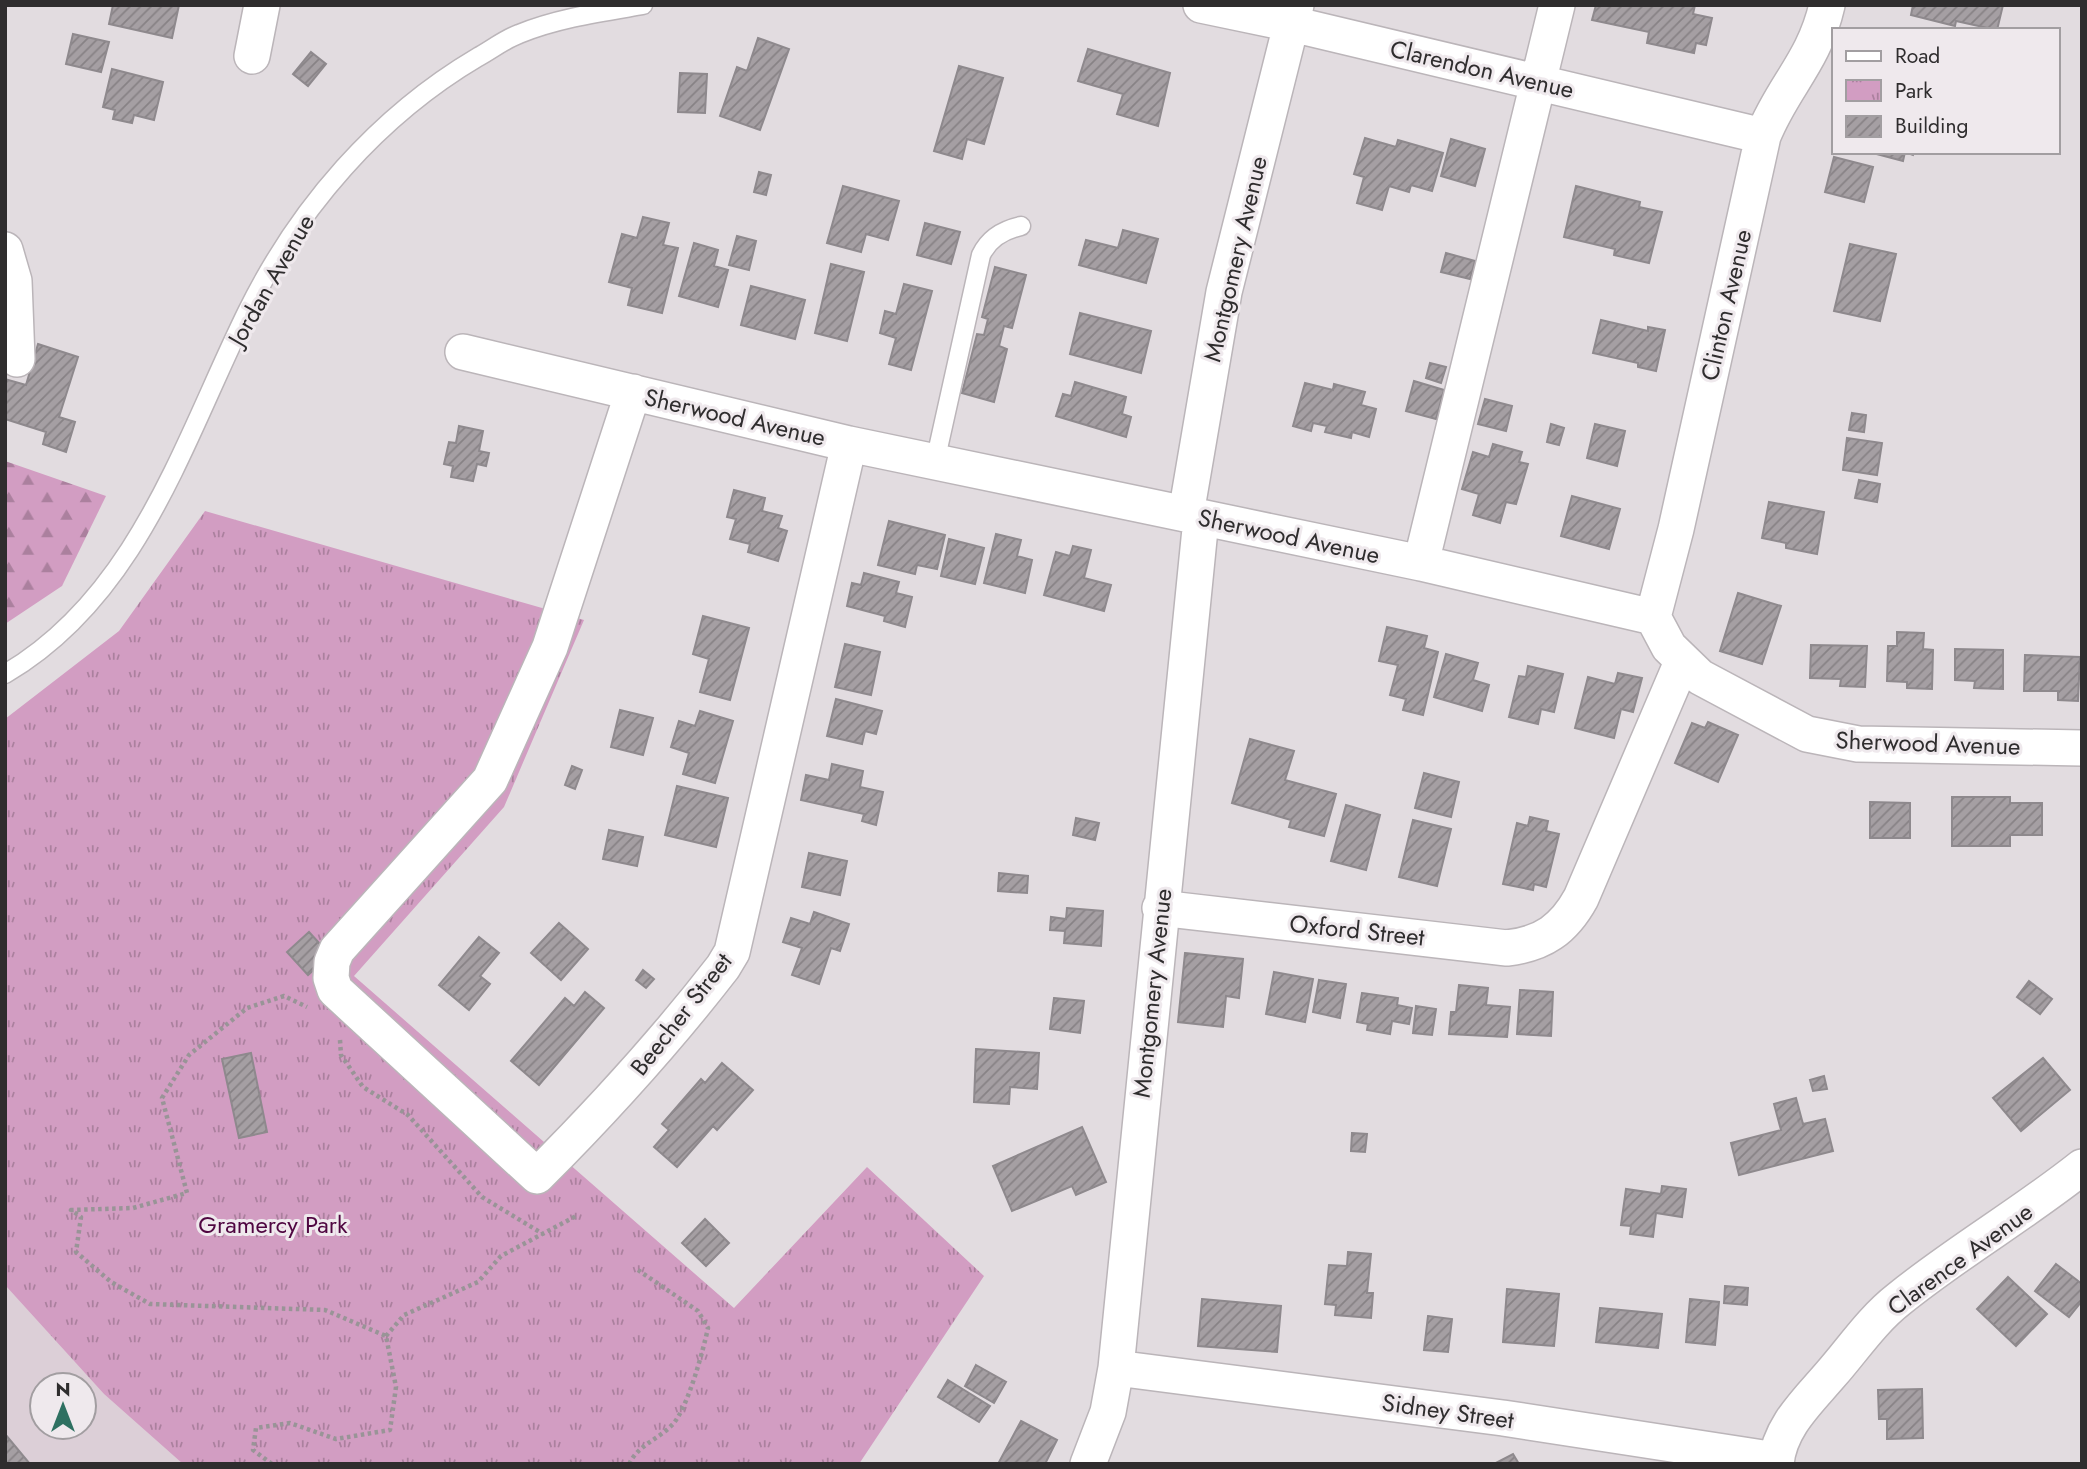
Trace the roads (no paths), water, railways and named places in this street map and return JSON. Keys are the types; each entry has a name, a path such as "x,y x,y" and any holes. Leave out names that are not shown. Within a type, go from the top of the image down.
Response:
{"street":[{"path":"252,57 262,5"},
{"name":"Clarendon Avenue","path":"1201,5 1294,14 1539,82 1763,136"},
{"path":"1421,563 1557,5"},
{"name":"Clinton Avenue","path":"1653,617 1676,529 1763,136 1771,117 1815,48 1827,5"},
{"name":"Montgomery Avenue","path":"1088,1464 1108,1412 1116,1368 1160,908 1193,517 1224,292 1294,14"},
{"path":"5,250 14,281 18,359"},
{"name":"Sherwood Avenue","path":"463,352 849,444 1421,563 1653,617 1670,648 1700,677 1782,723 1830,740 1858,744 2082,748"},
{"name":"Beecher Street","path":"633,392 550,648 489,780 353,930 332,962 331,978 335,990 537,1176 604,1110 654,1053 732,952 849,444"},
{"name":"Oxford Street","path":"1160,908 1507,947 1551,936 1572,915 1581,898 1682,662"},
{"name":"Clarence Avenue","path":"1776,1462 1792,1420 1869,1327 1897,1300 2044,1198 2082,1167"},
{"name":"Sidney Street","path":"1116,1368 1503,1418 1776,1462"}],"lane":[{"name":"Jordan Avenue","path":"5,674 56,638 92,602 124,559 161,499 248,310 288,241 342,168 387,122 423,93 519,34 589,14 643,5"},
{"path":"936,462 981,255 986,245 995,237 1020,226"}],"park label":[{"name":"Gramercy Park","path":"273,1224"}]}
